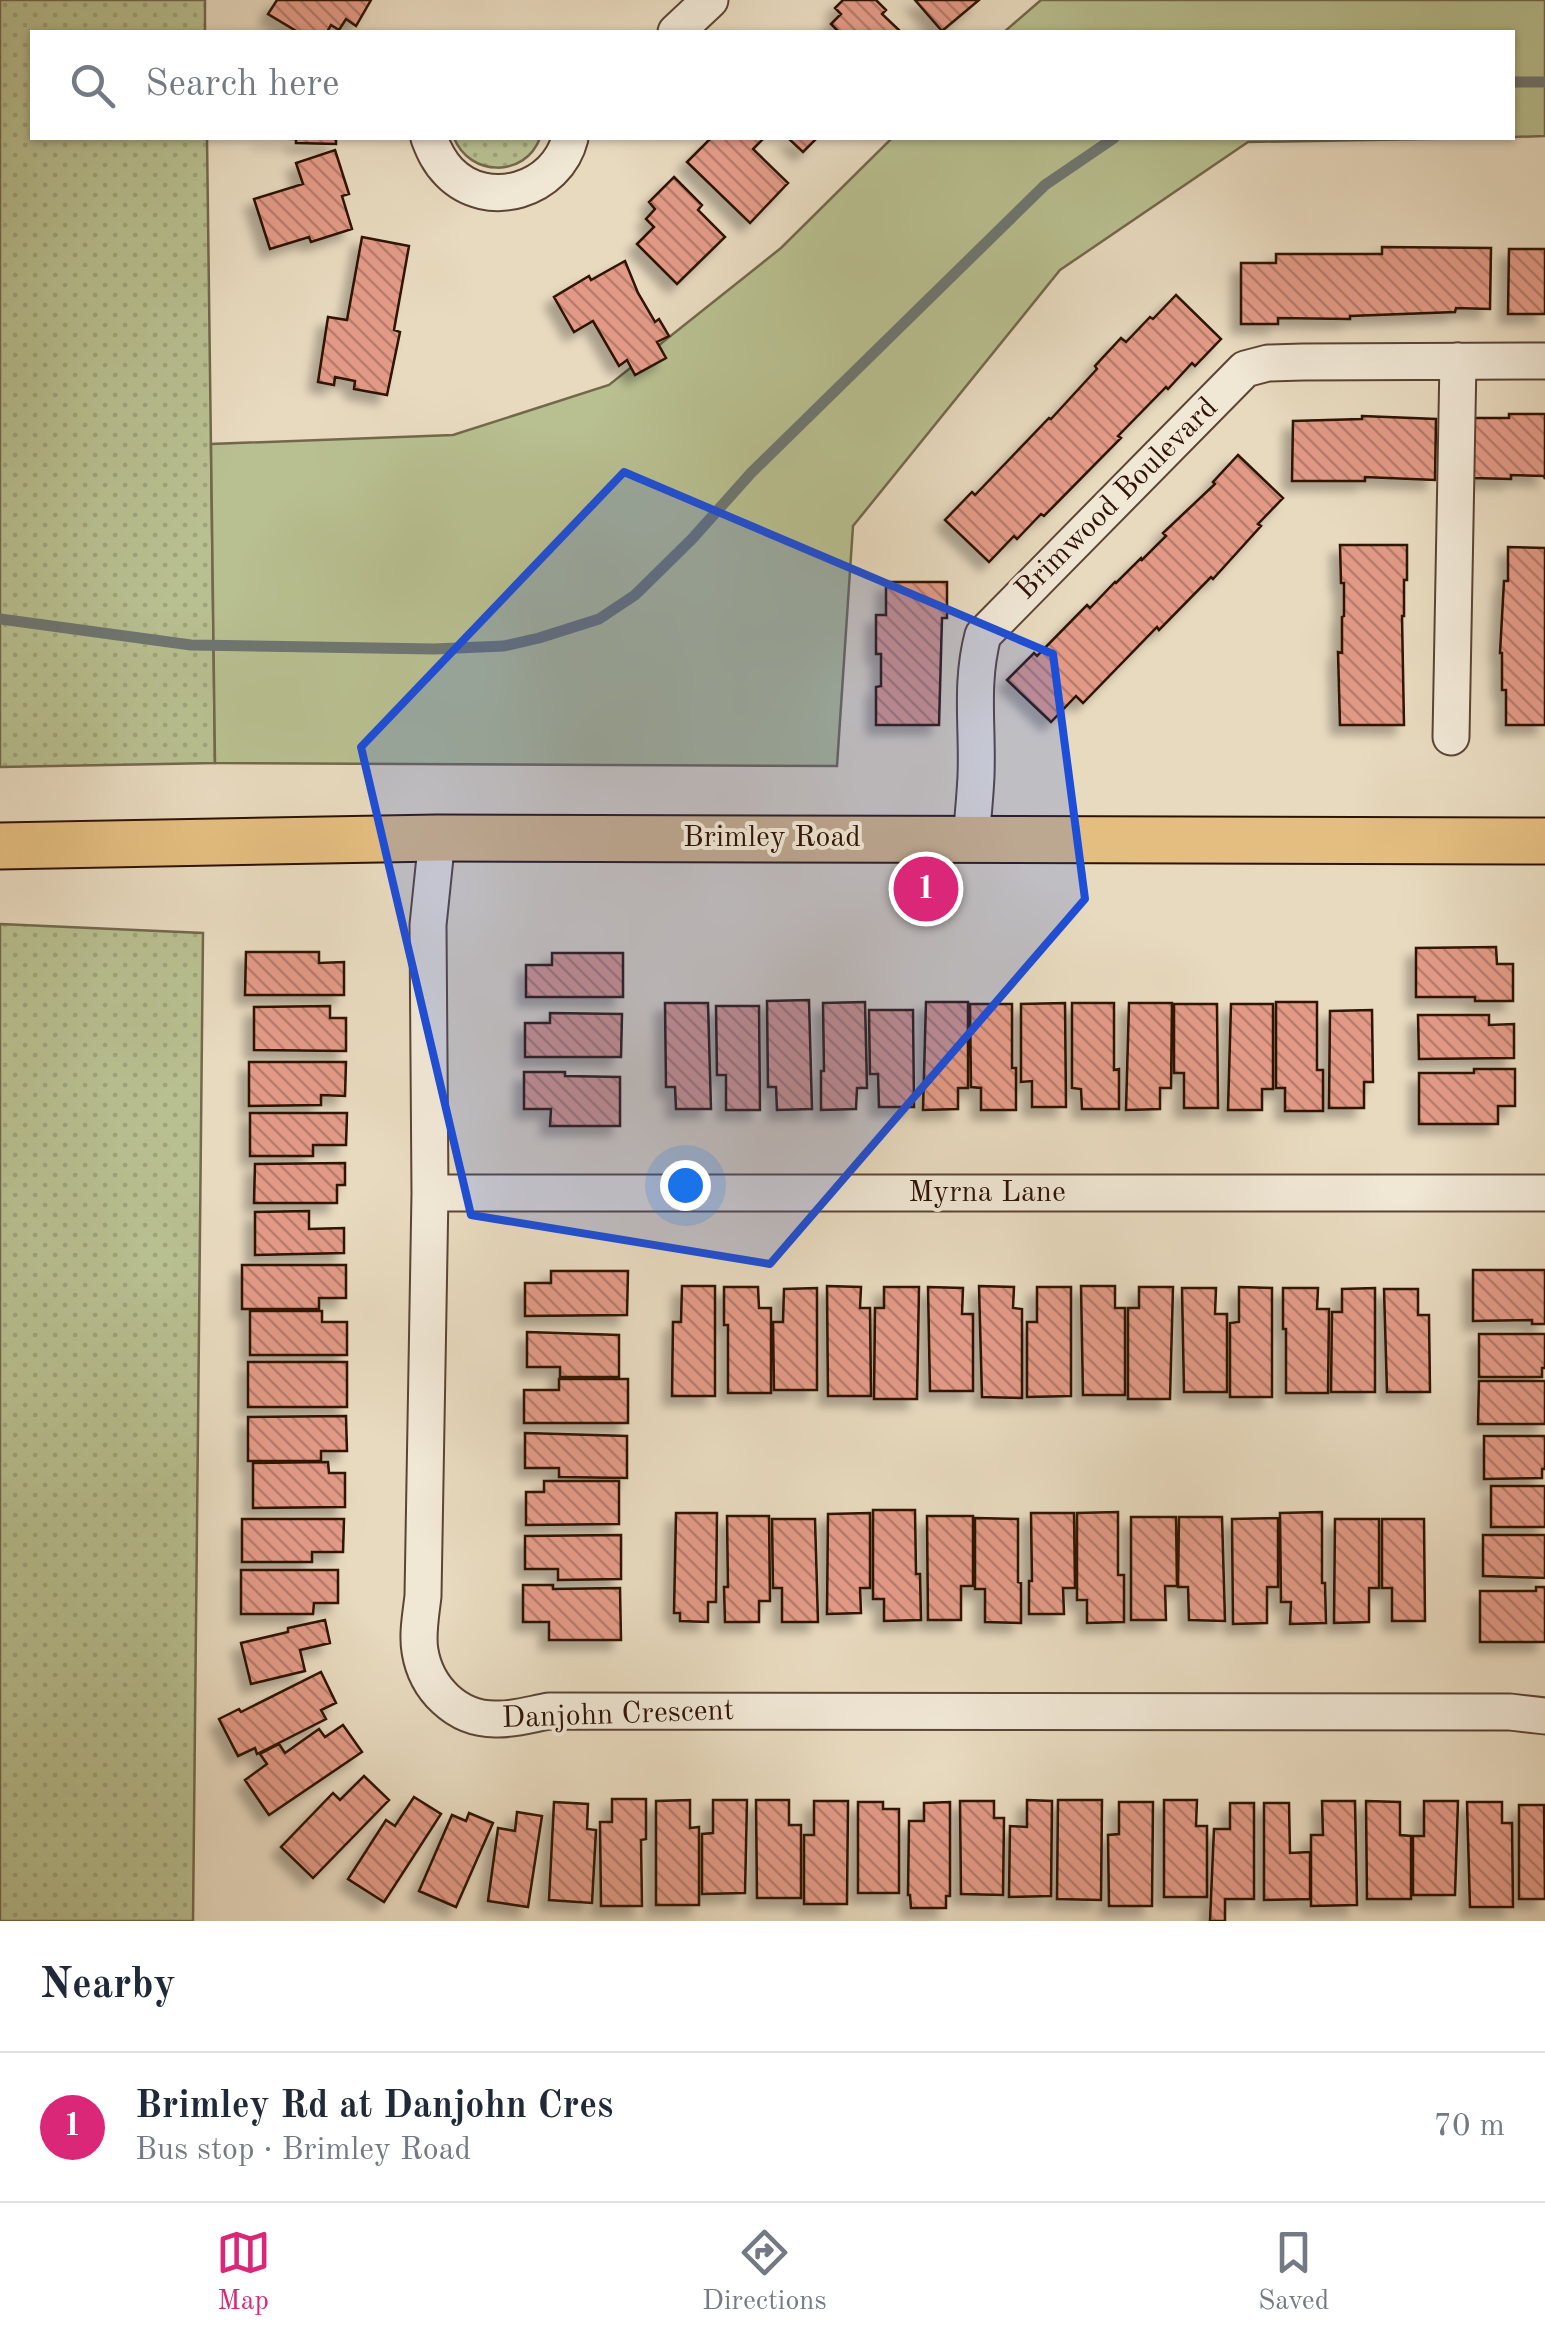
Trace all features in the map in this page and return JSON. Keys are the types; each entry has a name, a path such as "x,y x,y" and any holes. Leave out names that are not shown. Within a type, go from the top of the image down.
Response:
{"main road":[{"name":"Brimley Road","path":"0,846 437,838 1545,842"}],"street":[{"path":"678,30 710,0"},
{"path":"431,140 436,157 452,176 472,188 495,194 519,191 540,181 558,165 569,140"},
{"path":"1450,737 1458,361"},
{"name":"Brimwood Boulevard","path":"971,839 976,775 974,683 984,635 1245,368 1268,363 1545,361"},
{"name":"Danjohn Crescent","path":"437,838 428,925 430,1193 419,1647 434,1688 449,1703 468,1714 500,1720 550,1711 1471,1712 1545,1716"},
{"name":"Myrna Lane","path":"430,1193 1545,1193"}],"highlighted area":[{"path":"624,472 1053,654 1085,899 770,1264 471,1215 361,747"}],"green space":[{"path":"0,0 205,0 205,30 30,30 30,140 207,140 215,763 0,767"},
{"path":"1041,0 1545,0 1545,136 1515,137 1515,30 1006,30"},
{"path":"455,140 539,140 522,160 497,168 484,166 462,151"},
{"path":"890,140 1366,140 1248,142 1060,270 853,526 837,766 215,763 211,444 453,435 609,385 781,248"},
{"path":"0,924 203,933 193,1921 0,1921"}],"building":[{"path":"277,0 371,0 356,26 346,19 339,30 331,25 328,30 295,30 268,14"},
{"path":"843,0 876,0 886,10 882,14 899,30 837,30 831,24 841,14 835,8"},
{"path":"915,0 979,0 943,30"},
{"path":"296,140 336,140 336,144"},
{"path":"709,140 762,140 753,149 788,183 750,223 687,162"},
{"path":"790,140 815,140 803,152"},
{"path":"335,150 349,194 342,196 352,229 270,249 254,199 303,184 296,163"},
{"path":"674,177 702,205 698,210 725,237 677,284 637,244 654,227 646,219 655,209 649,202"},
{"path":"362,237 409,246 394,330 400,332 387,395 354,389 355,381 335,377 334,385 318,382 328,317 347,320"},
{"path":"1382,247 1491,248 1490,309 1456,308 1455,312 1350,319 1278,318 1278,324 1241,324 1241,263 1276,263 1276,254 1382,254"},
{"path":"1509,249 1545,249 1545,314 1508,314"},
{"path":"625,261 655,322 659,319 669,336 657,342 666,358 635,375 627,360 619,366 593,321 574,332 554,297"},
{"path":"1176,295 1221,339 1195,366 1192,363 1166,387 1044,516 1041,514 1017,539 1014,536 989,562 945,520 1051,419 1121,338 1126,342"},
{"path":"1509,414 1545,414 1545,479 1511,475 1511,479 1473,478 1474,418 1509,418"},
{"path":"1362,416 1436,419 1435,480 1365,477 1365,481 1292,481 1293,421"},
{"path":"1238,455 1283,498 1213,579 1159,630 1157,627 1083,703 1076,696 1051,722 1007,680 1142,560"},
{"path":"1340,545 1407,545 1402,616 1404,725 1340,725 1338,652 1342,653 1344,583"},
{"path":"1508,547 1545,548 1545,725 1506,725 1500,653"},
{"path":"886,582 947,582 939,725 876,725 881,654 876,654 876,615 886,615"},
{"path":"1496,947 1497,964 1513,964 1513,1001 1416,997 1416,948"},
{"path":"246,952 319,952 319,963 344,962 344,995 245,995"},
{"path":"552,953 623,953 623,997 526,997 526,965 552,965"},
{"path":"809,1000 812,1109 777,1110 776,1087 768,1087 767,1001"},
{"path":"865,1002 867,1088 857,1088 856,1109 821,1110 823,1003"},
{"path":"926,1002 968,1002 968,1088 958,1088 958,1109 923,1110"},
{"path":"1276,1002 1317,1002 1317,1070 1323,1070 1323,1111 1285,1111 1285,1088 1276,1088"},
{"path":"665,1003 708,1003 711,1109 676,1109 675,1087 666,1087"},
{"path":"1065,1003 1066,1107 1032,1107 1032,1081 1021,1082 1021,1004"},
{"path":"1072,1003 1114,1003 1114,1070 1119,1069 1119,1109 1082,1109 1081,1089 1072,1088"},
{"path":"1129,1003 1172,1003 1171,1088 1160,1088 1160,1109 1126,1110"},
{"path":"970,1004 1012,1004 1016,1110 981,1110 981,1088 971,1087"},
{"path":"1174,1004 1217,1004 1218,1108 1184,1108 1184,1073 1174,1073"},
{"path":"1231,1004 1273,1004 1273,1089 1262,1089 1262,1110 1228,1110"},
{"path":"330,1006 330,1018 346,1018 346,1051 254,1050 254,1007"},
{"path":"716,1006 759,1006 760,1110 726,1110 726,1075 717,1075"},
{"path":"869,1010 913,1010 914,1107 879,1107 878,1074 870,1074"},
{"path":"1372,1010 1373,1082 1364,1082 1364,1108 1329,1108 1330,1011"},
{"path":"550,1013 622,1014 621,1057 525,1057 525,1023 550,1023"},
{"path":"1418,1015 1489,1015 1489,1025 1514,1024 1514,1058 1419,1059"},
{"path":"249,1062 346,1062 345,1096 321,1095 321,1105 249,1106"},
{"path":"1474,1069 1515,1069 1515,1106 1498,1106 1498,1124 1419,1124 1419,1073 1474,1073"},
{"path":"524,1072 620,1077 620,1126 550,1126 551,1109 524,1109"},
{"path":"250,1113 347,1113 346,1145 313,1145 313,1156 250,1156"},
{"path":"345,1163 345,1185 337,1185 337,1203 254,1203 255,1164"},
{"path":"309,1211 309,1229 344,1228 344,1253 255,1255 255,1212"},
{"path":"242,1265 346,1265 346,1298 319,1298 319,1309 242,1309"},
{"path":"1473,1270 1545,1270 1545,1324 1532,1324 1532,1320 1473,1321"},
{"path":"551,1271 628,1271 627,1315 525,1316 525,1283 551,1283"},
{"path":"682,1286 715,1286 715,1396 672,1396 673,1322 681,1322"},
{"path":"827,1286 861,1287 860,1308 870,1308 871,1396 828,1396"},
{"path":"979,1286 1014,1287 1013,1308 1022,1309 1022,1398 982,1397"},
{"path":"1081,1286 1115,1286 1115,1308 1125,1308 1125,1395 1083,1395"},
{"path":"724,1287 758,1287 759,1308 771,1308 771,1393 728,1393"},
{"path":"884,1287 919,1287 917,1399 874,1399 875,1308 884,1308"},
{"path":"928,1287 963,1288 962,1314 973,1314 973,1391 930,1391"},
{"path":"1037,1287 1071,1287 1071,1396 1027,1397 1027,1322 1037,1322"},
{"path":"1139,1287 1173,1287 1170,1399 1128,1399 1128,1308 1139,1308"},
{"path":"1239,1287 1272,1288 1272,1397 1230,1397 1230,1323 1239,1322"},
{"path":"817,1288 817,1390 774,1390 773,1322 783,1322 784,1289"},
{"path":"1182,1288 1216,1288 1215,1314 1227,1314 1227,1392 1184,1392"},
{"path":"1283,1288 1318,1288 1317,1309 1329,1309 1328,1393 1286,1393"},
{"path":"1375,1288 1375,1392 1331,1392 1332,1312 1342,1312 1342,1289"},
{"path":"1384,1289 1418,1289 1418,1315 1429,1315 1430,1392 1387,1392"},
{"path":"250,1311 322,1311 322,1322 347,1322 347,1355 250,1355"},
{"path":"527,1332 619,1335 619,1377 560,1377 560,1367 527,1367"},
{"path":"1479,1334 1545,1334 1542,1377 1479,1377"},
{"path":"248,1362 347,1362 347,1407 248,1407"},
{"path":"559,1379 628,1379 628,1423 524,1423 524,1390 559,1390"},
{"path":"1479,1381 1545,1381 1545,1424 1478,1424"},
{"path":"346,1416 347,1451 321,1451 321,1461 248,1461 248,1417"},
{"path":"525,1433 627,1436 627,1478 559,1477 559,1468 525,1468"},
{"path":"1484,1436 1545,1436 1542,1478 1484,1479"},
{"path":"328,1462 329,1473 345,1473 345,1507 253,1508 253,1463"},
{"path":"544,1481 619,1481 619,1524 526,1525 526,1492 544,1492"},
{"path":"1491,1486 1545,1486 1545,1527 1491,1527"},
{"path":"873,1510 915,1510 921,1620 884,1621 884,1599 873,1599"},
{"path":"1118,1512 1118,1575 1124,1575 1124,1622 1087,1623 1087,1600 1077,1600 1077,1513"},
{"path":"1322,1512 1326,1623 1290,1624 1291,1602 1281,1602 1280,1513"},
{"path":"676,1513 717,1513 716,1602 708,1602 708,1622 680,1621 680,1613 674,1613"},
{"path":"870,1513 870,1588 860,1588 861,1613 827,1614 828,1514"},
{"path":"1031,1513 1074,1513 1075,1588 1063,1588 1064,1614 1029,1614"},
{"path":"727,1516 769,1516 770,1601 759,1601 759,1622 725,1622"},
{"path":"927,1516 973,1516 973,1586 961,1586 961,1620 928,1620"},
{"path":"1131,1517 1176,1517 1177,1586 1165,1586 1166,1620 1131,1620"},
{"path":"1179,1517 1222,1517 1225,1621 1189,1620 1188,1587 1178,1587"},
{"path":"975,1518 1018,1519 1021,1623 985,1622 985,1589 975,1589"},
{"path":"1278,1518 1278,1587 1267,1587 1267,1623 1233,1624 1232,1519"},
{"path":"242,1519 344,1519 343,1552 312,1552 312,1562 242,1562"},
{"path":"772,1519 815,1519 818,1622 782,1622 782,1588 773,1588"},
{"path":"1335,1519 1379,1519 1379,1588 1369,1588 1369,1622 1334,1623"},
{"path":"1382,1519 1424,1519 1425,1621 1392,1621 1392,1588 1382,1588"},
{"path":"621,1535 621,1579 558,1580 558,1569 525,1569 525,1536"},
{"path":"1483,1535 1545,1535 1545,1578 1483,1576"},
{"path":"241,1570 338,1570 338,1603 314,1603 313,1614 241,1614"},
{"path":"523,1585 553,1585 553,1589 620,1588 621,1640 549,1640 549,1622 523,1622"},
{"path":"1536,1587 1545,1587 1545,1642 1480,1642 1480,1591 1536,1591"},
{"path":"325,1620 330,1643 300,1650 305,1671 251,1684 241,1643"},
{"path":"321,1672 336,1703 321,1710 326,1719 257,1754 255,1748 238,1756 219,1719"},
{"path":"343,1725 362,1752 269,1815 245,1780 267,1764 260,1754 279,1744 285,1753 319,1729 325,1737"},
{"path":"364,1776 389,1800 313,1878 281,1847 333,1793 340,1800"},
{"path":"414,1797 441,1814 384,1902 348,1879 386,1820 395,1826"},
{"path":"612,1799 646,1799 646,1839 641,1840 642,1906 601,1906 600,1822 612,1822"},
{"path":"690,1800 690,1828 699,1827 699,1905 656,1905 656,1801"},
{"path":"713,1800 747,1800 745,1893 702,1894 702,1834 713,1833"},
{"path":"756,1800 789,1800 789,1825 801,1825 801,1898 757,1898"},
{"path":"1027,1800 1052,1801 1051,1896 1009,1897 1010,1826 1027,1827"},
{"path":"1058,1800 1102,1800 1101,1900 1057,1899"},
{"path":"1164,1800 1197,1800 1196,1826 1207,1826 1207,1897 1164,1897"},
{"path":"814,1801 848,1801 847,1904 804,1904 804,1835 814,1835"},
{"path":"960,1801 994,1801 994,1818 1004,1818 1003,1895 961,1894"},
{"path":"1322,1801 1355,1801 1357,1905 1311,1906 1311,1835 1323,1835"},
{"path":"1366,1801 1400,1802 1400,1835 1411,1836 1411,1899 1367,1899"},
{"path":"1424,1801 1458,1801 1455,1895 1413,1895 1413,1836 1424,1836"},
{"path":"554,1802 588,1804 587,1829 596,1830 592,1903 549,1900"},
{"path":"858,1802 883,1802 883,1809 899,1809 899,1893 858,1893"},
{"path":"950,1802 950,1896 946,1896 946,1908 911,1908 909,1821 924,1821 924,1803"},
{"path":"1119,1802 1153,1802 1152,1906 1109,1906 1108,1835 1119,1834"},
{"path":"1467,1802 1502,1802 1502,1823 1512,1823 1513,1907 1470,1907"},
{"path":"1230,1803 1254,1803 1254,1899 1225,1899 1225,1921 1210,1921 1214,1829 1230,1829"},
{"path":"1264,1803 1289,1803 1290,1853 1310,1852 1310,1899 1264,1900"},
{"path":"1519,1805 1544,1805 1545,1899 1519,1899"},
{"path":"517,1812 542,1816 528,1907 488,1901 498,1828 515,1831"},
{"path":"469,1813 493,1823 456,1907 419,1891 452,1815 466,1821"}],"waterway":[{"path":"1515,82 1545,82"},
{"path":"0,619 191,645 434,649 504,646 599,619 635,595 751,473 1045,185 1111,140"}],"place":[{"name":"Brimley Rd at Danjohn Cres","path":"926,889"}]}
